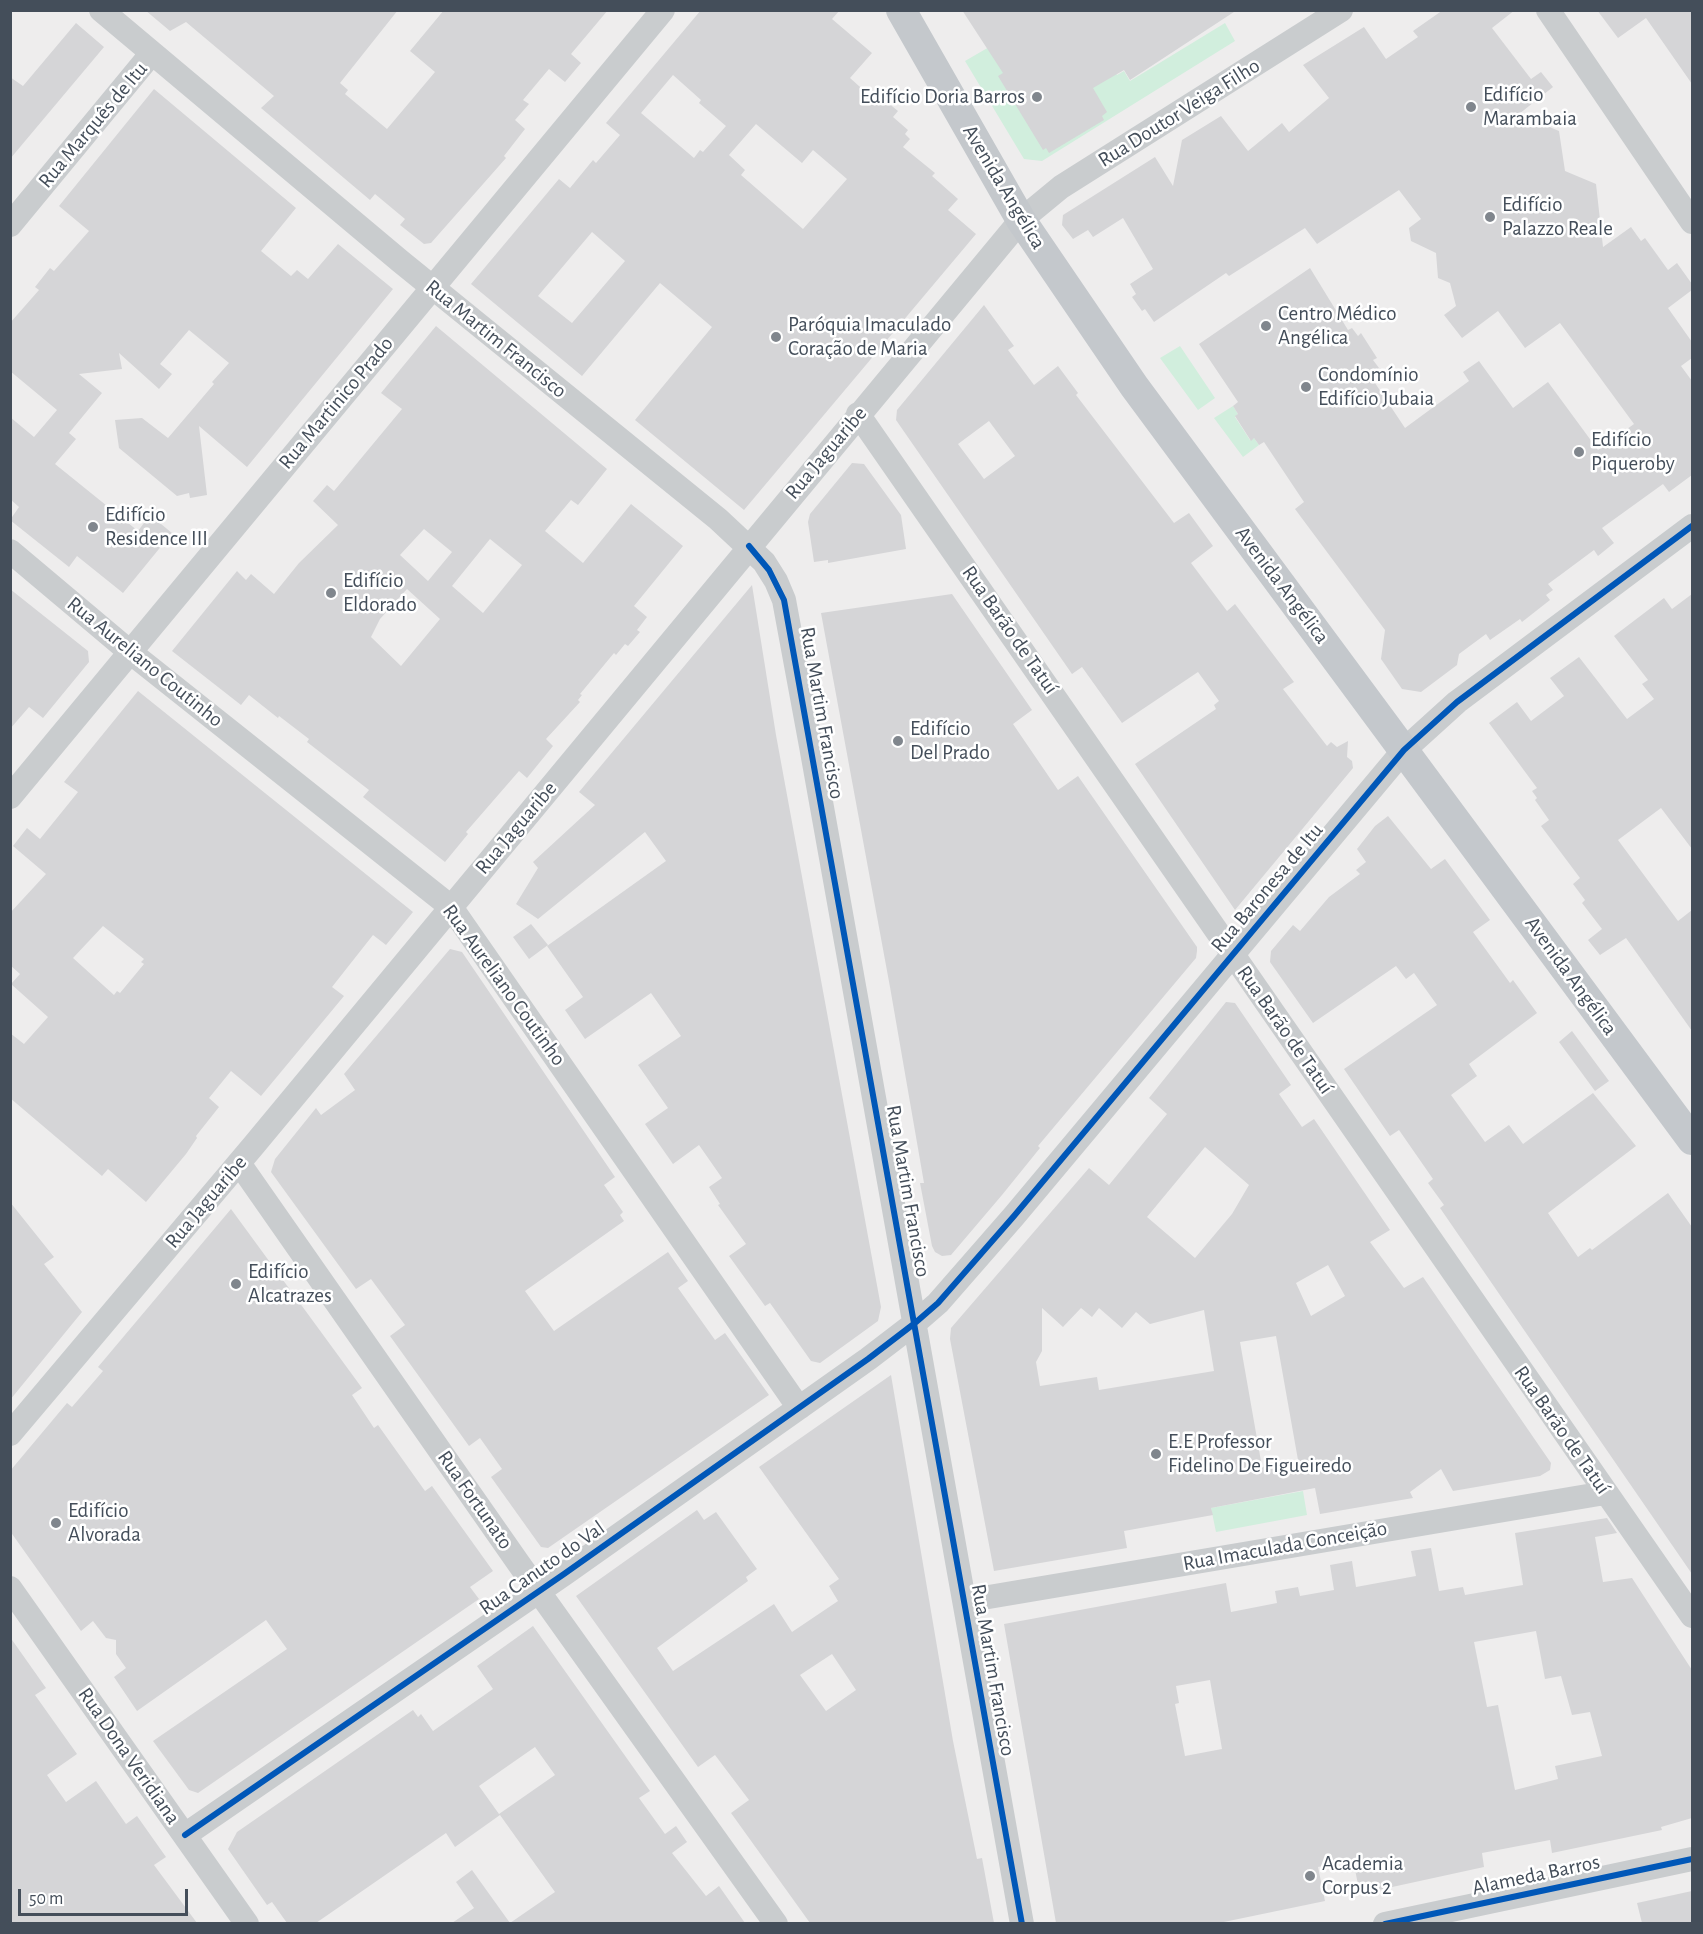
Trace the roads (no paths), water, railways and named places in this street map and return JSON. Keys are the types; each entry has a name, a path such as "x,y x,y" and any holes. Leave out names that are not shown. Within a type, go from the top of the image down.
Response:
{"main road":[{"name":"Avenida Angélica","path":"901,10 1021,220 1134,386 1692,1140"}],"street":[{"name":"Rua Martim Francisco","path":"101,10 431,287 749,546 769,570 784,600 1022,1923"},
{"name":"Rua Martinico Prado","path":"10,797 663,10"},
{"name":"Rua Doutor Veiga Filho","path":"1021,220 1061,187 1341,10"},
{"path":"1548,10 1692,222"},
{"name":"Rua Marquês de Itu","path":"10,225 152,53"},
{"name":"Rua Jaguaribe","path":"10,1434 239,1163 1021,220"},
{"name":"Rua Barão de Tatuí","path":"858,414 1692,1616"},
{"name":"Rua Baronesa de Itu","path":"915,1323 938,1304 1014,1216 1404,750 1457,702 1692,526"},
{"name":"Rua Aureliano Coutinho","path":"10,551 130,652 451,907 799,1408"},
{"name":"Rua Fortunato","path":"239,1163 538,1591 776,1923"},
{"name":"Rua Canuto do Val","path":"185,1835 799,1408 915,1323"},
{"name":"Rua Imaculada Conceição","path":"964,1601 1605,1492"},
{"name":"Rua Dona Veridiana","path":"10,1588 247,1923"},
{"name":"Alameda Barros","path":"1385,1923 1692,1859"}],"place":[{"name":"Edifício Doria Barros","path":"1037,97"},
{"name":"Edifício Marambaia","path":"1471,107"},
{"name":"Edifício Palazzo Reale","path":"1490,217"},
{"name":"Centro Médico Angélica","path":"1266,326"},
{"name":"Paróquia Imaculado Coração de Maria","path":"776,337"},
{"name":"Condomínio Edifício Jubaia","path":"1306,387"},
{"name":"Edifício Piqueroby","path":"1579,452"},
{"name":"Edifício Residence III","path":"93,527"},
{"name":"Edifício Eldorado","path":"331,593"},
{"name":"Edifício Del Prado","path":"898,741"},
{"name":"Edifício Alcatrazes","path":"236,1284"},
{"name":"E.E Professor Fidelino De Figueiredo","path":"1156,1454"},
{"name":"Edifício Alvorada","path":"56,1523"},
{"name":"Academia Corpus 2","path":"1310,1876"}]}
